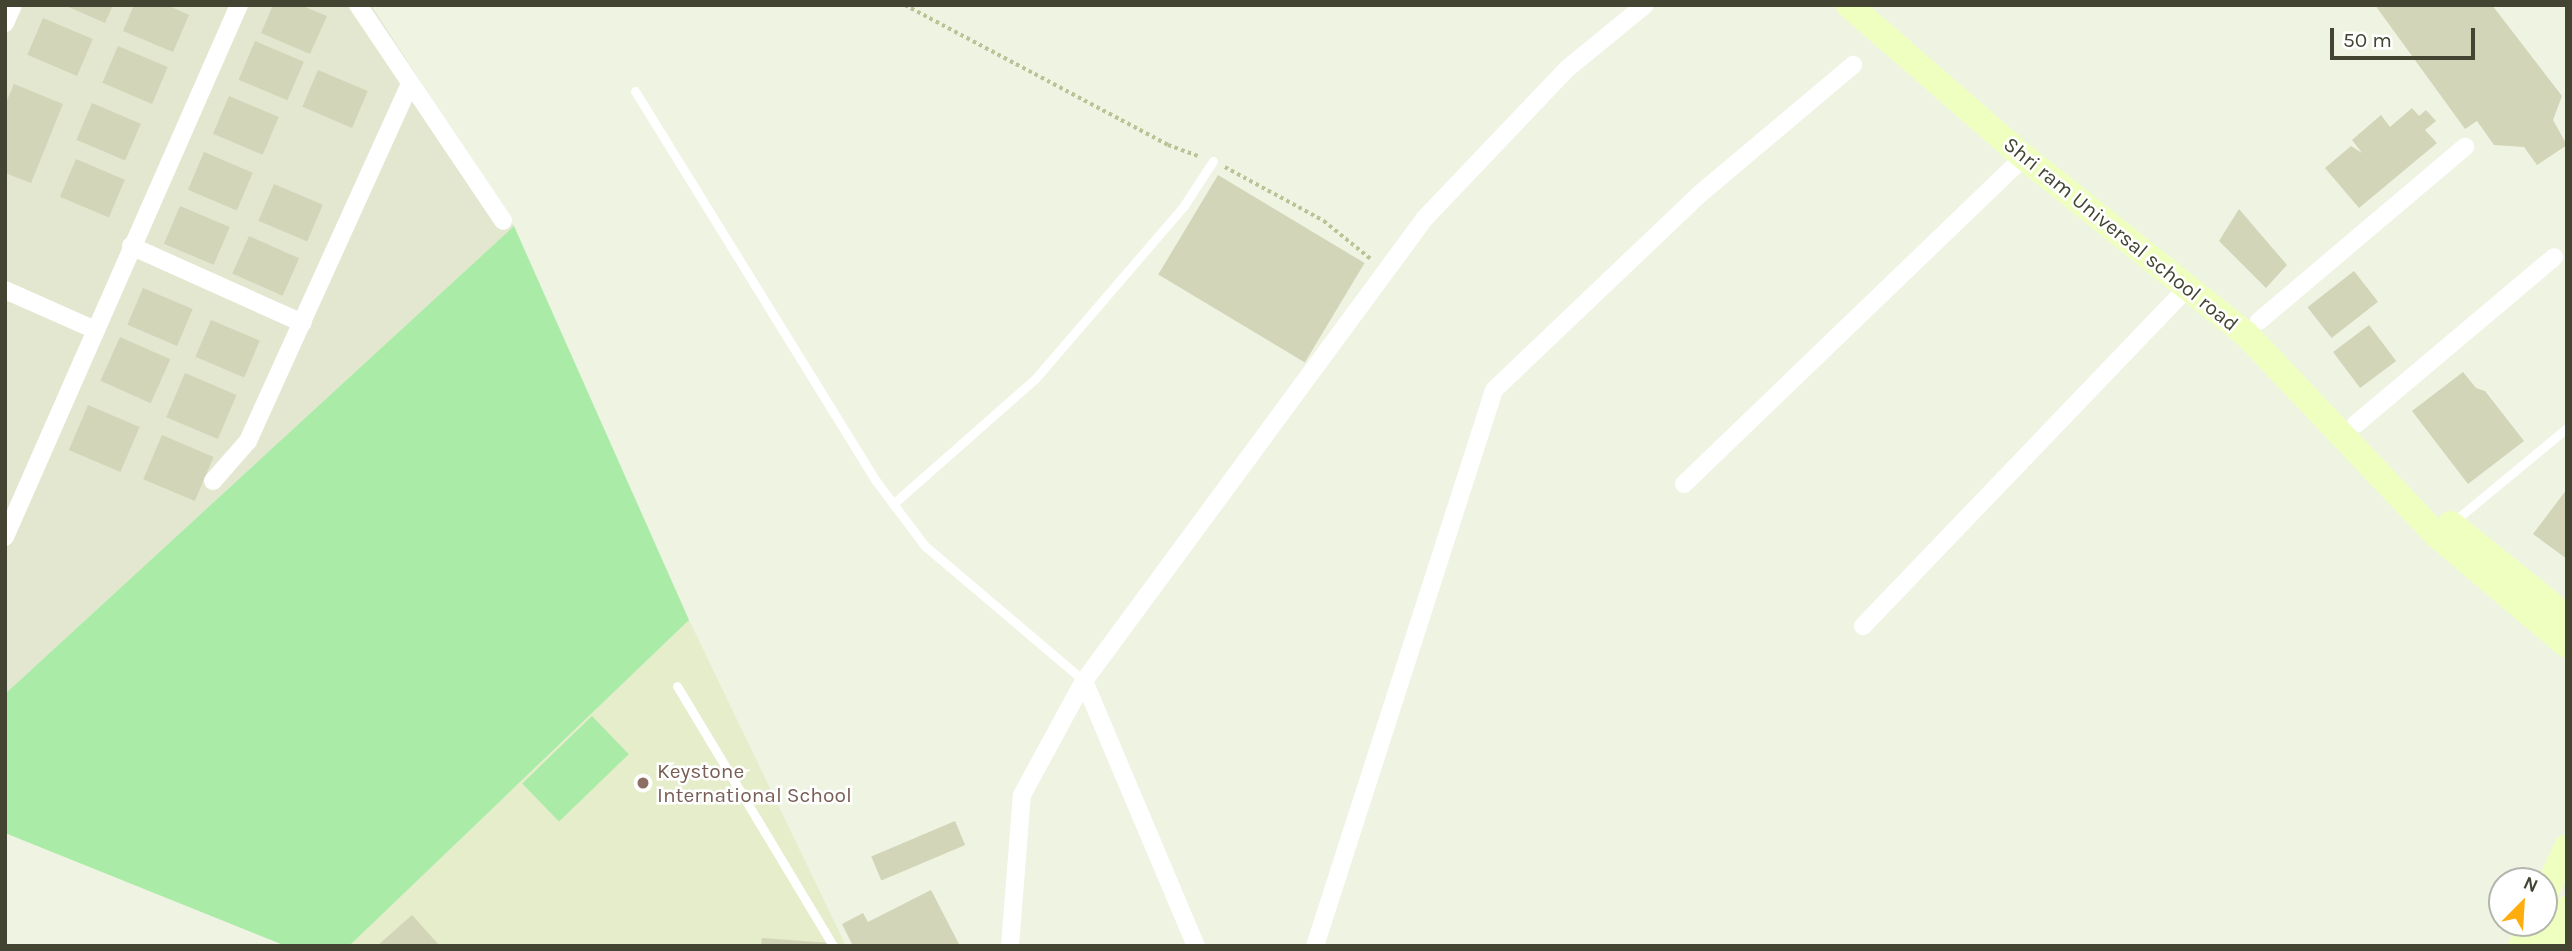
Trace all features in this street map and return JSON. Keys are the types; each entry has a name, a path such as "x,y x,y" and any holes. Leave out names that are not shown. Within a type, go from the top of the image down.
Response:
{"street":[{"path":"5,23 13,5"},
{"path":"5,537 93,329 239,5"},
{"path":"358,5 503,221"},
{"path":"1010,946 1022,795 1084,681 1425,218 1568,68 1645,5"},
{"name":"Shri ram Universal school road","path":"1849,5 2024,157 2190,285 2246,334 2444,530 2567,645"},
{"name":"Shri ram Universal school road","path":"1876,5 2043,150 2259,321 2356,424 2444,530 2567,617"},
{"path":"1315,946 1494,390 1701,193 1853,65"},
{"path":"214,481 248,441 410,84"},
{"path":"2259,321 2465,147"},
{"path":"1684,484 2024,157"},
{"path":"131,246 302,323"},
{"path":"2356,424 2554,257"},
{"path":"1863,626 2190,285"},
{"path":"5,290 93,329"},
{"path":"1084,681 1196,946"},
{"path":"2558,867 2567,847"},
{"path":"2550,946 2567,909"}],"lane":[{"path":"635,91 892,504 925,546 1084,681"},
{"path":"892,504 1035,379 1183,207 1213,161"},
{"path":"2444,530 2567,428"},
{"path":"677,686 834,946"}],"path":[{"path":"905,5 1168,145 1213,161 1324,221 1385,270"}],"shaded area":[{"path":"5,5 371,5 514,226 5,694"},
{"name":"Keystone International School","path":"689,620 846,946 349,946"}],"green space":[{"path":"514,226 689,620 349,946 286,946 5,833 5,694"},
{"path":"592,716 629,754 559,822 522,783"}],"building":[{"path":"64,5 113,5 105,23"},
{"path":"134,5 167,5 189,15 173,52 123,31"},
{"path":"273,5 300,5 327,16 310,54 261,33"},
{"path":"2375,5 2492,5 2562,96 2553,120 2567,145 2537,165 2524,147 2494,145 2477,121 2465,129"},
{"path":"43,18 93,39 77,76 27,55"},
{"path":"255,41 304,62 287,100 239,80"},
{"path":"118,46 168,67 152,104 102,83"},
{"path":"318,70 368,91 352,128 302,107"},
{"path":"14,84 63,104 31,183 5,173 5,105"},
{"path":"229,96 279,117 263,155 213,134"},
{"path":"92,103 141,124 125,161 76,140"},
{"path":"2412,108 2419,116 2426,110 2436,121 2425,130 2437,143 2359,208 2325,168 2351,146 2362,153 2352,140 2381,115 2390,127"},
{"path":"204,152 253,173 237,210 188,190"},
{"path":"76,159 125,180 109,217 60,197"},
{"path":"1218,175 1365,263 1305,363 1158,274"},
{"path":"274,184 323,205 307,242 258,221"},
{"path":"180,206 230,227 214,265 164,244"},
{"path":"2239,209 2287,265 2266,288 2219,241"},
{"path":"249,236 299,258 283,296 232,273"},
{"path":"2354,271 2378,302 2332,338 2308,307"},
{"path":"143,288 193,309 177,346 127,325"},
{"path":"211,320 260,341 244,378 195,357"},
{"path":"2369,325 2396,361 2360,388 2333,352"},
{"path":"120,337 170,359 151,403 100,381"},
{"path":"2463,372 2476,388 2485,391 2524,441 2468,484 2412,411"},
{"path":"185,373 237,395 218,439 166,417"},
{"path":"88,405 140,427 120,472 69,450"},
{"path":"162,435 214,457 195,501 143,479"},
{"path":"2567,489 2567,559 2533,534"},
{"path":"955,821 965,845 881,880 871,857"},
{"path":"931,890 960,946 853,946 842,924 863,913 868,922"},
{"path":"412,915 440,946 377,946"},
{"path":"762,938 830,943 830,946 761,946"}],"place":[{"name":"Keystone International School","path":"643,783"}]}
